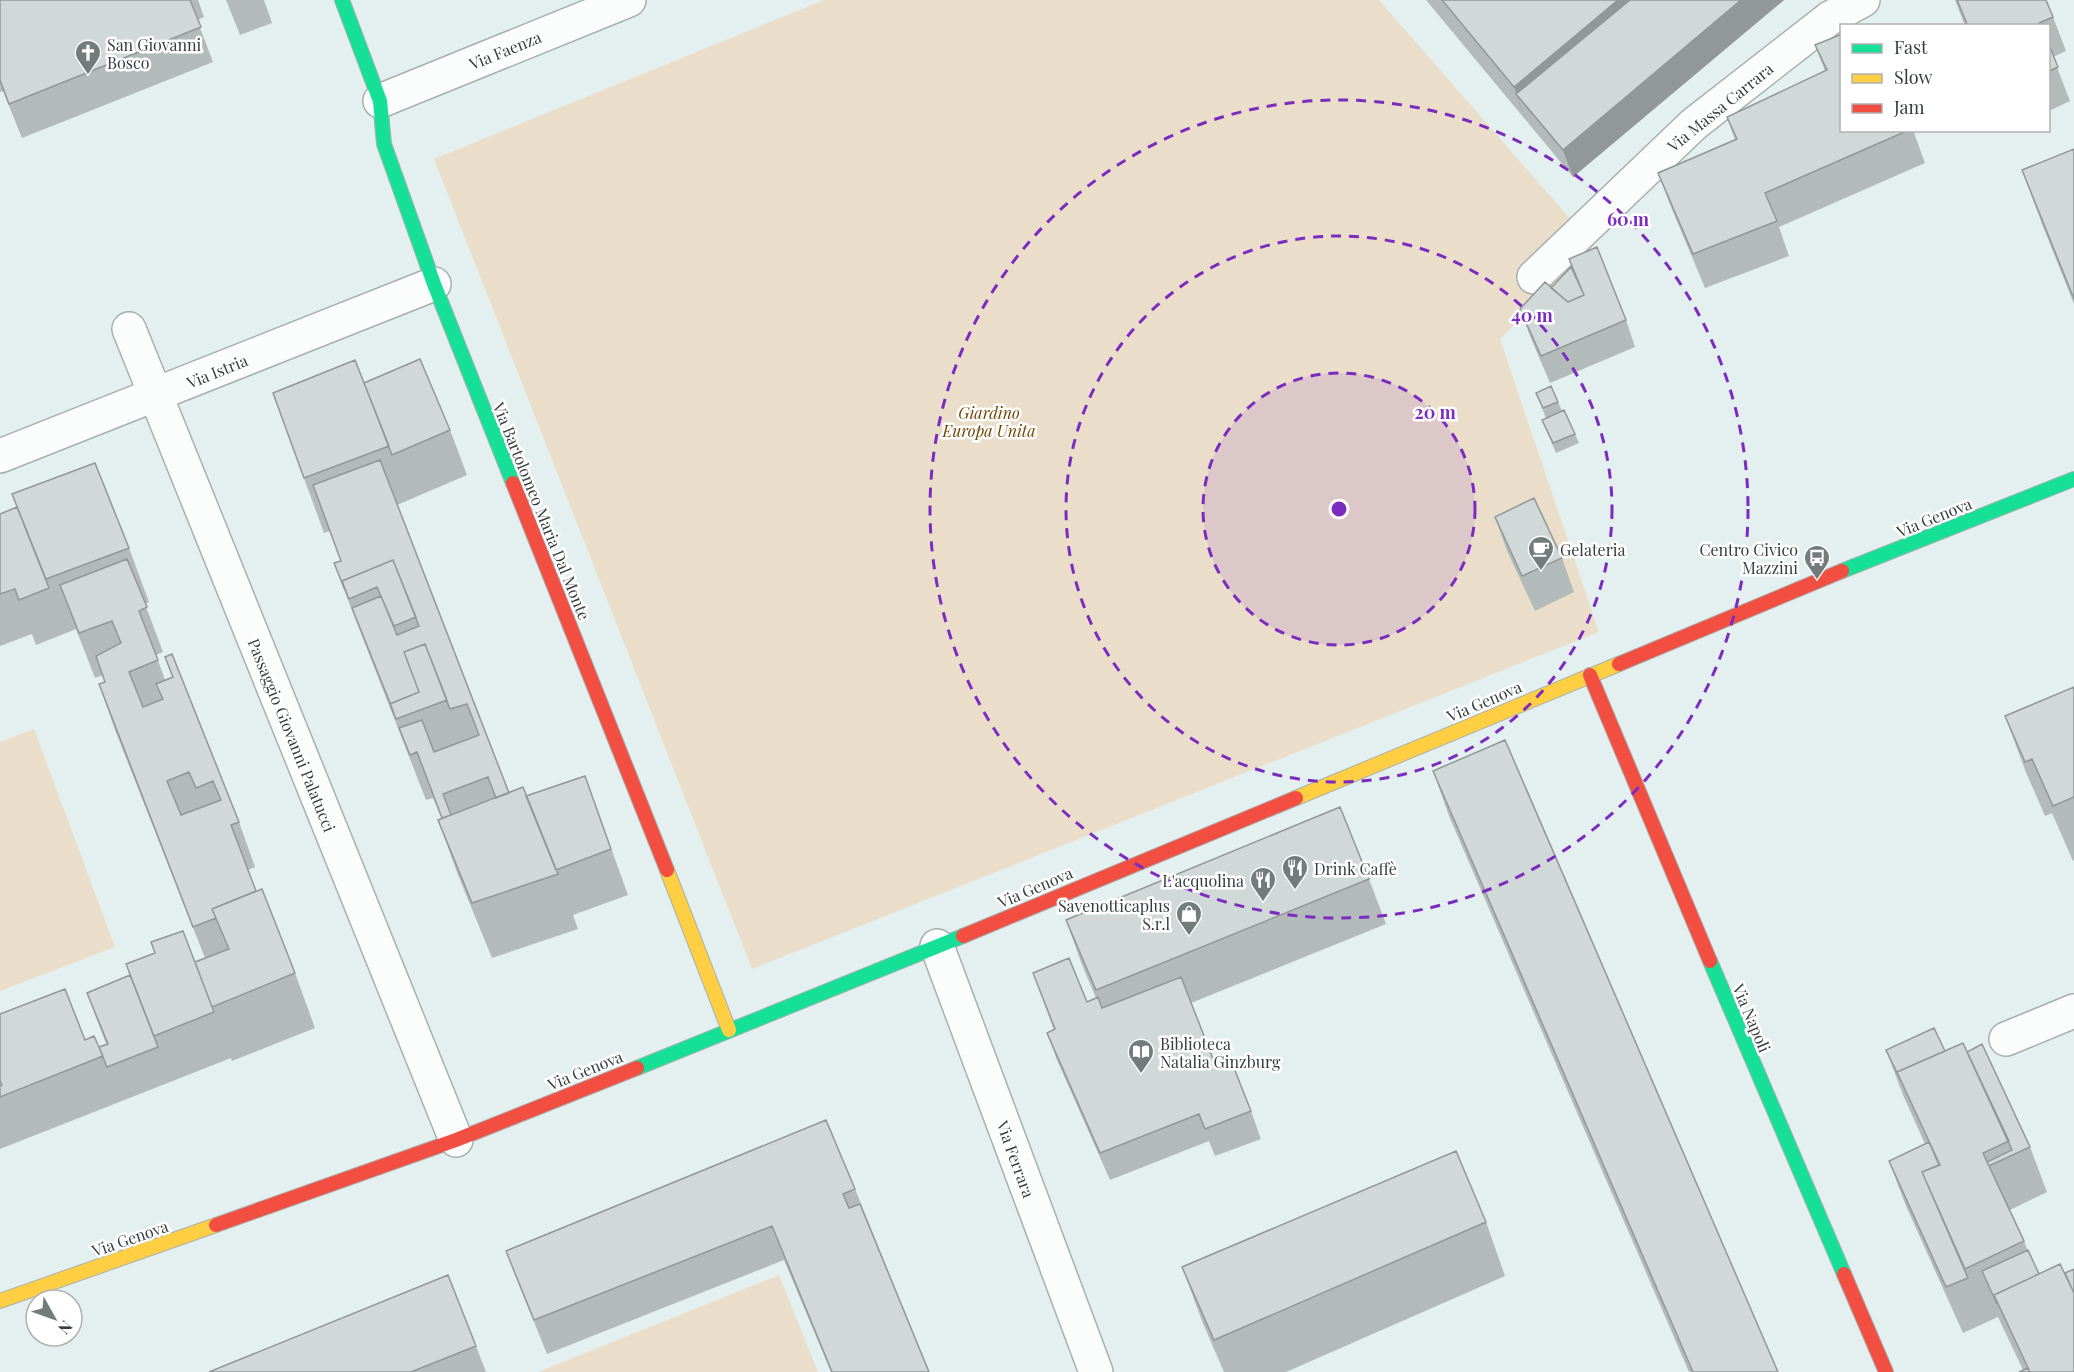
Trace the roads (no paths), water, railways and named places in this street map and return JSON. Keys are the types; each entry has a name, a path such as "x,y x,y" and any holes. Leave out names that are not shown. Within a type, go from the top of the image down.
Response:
{"street":[{"name":"Via Bartolomeo Maria Dal Monte","path":"342,0 380,100 384,144 395,181 729,1030"},
{"name":"Via Faenza","path":"380,100 630,0"},
{"name":"Via Massa Carrara","path":"1534,277 1694,124 1830,18 1863,0"},
{"name":"Via Istria","path":"0,456 434,284"},
{"name":"Passaggio Giovanni Palatucci","path":"129,329 456,1140"},
{"name":"Via Genova","path":"0,1301 456,1140 937,946 1817,581 2074,479"},
{"name":"Via Napoli","path":"1590,675 1886,1372"},
{"name":"Via Ferrara","path":"937,946 1096,1372"},
{"path":"2006,1039 2074,1011"}],"place":[{"name":"San Giovanni Bosco","path":"88,76"},
{"name":"Gelateria","path":"1541,572"},
{"name":"Centro Civico Mazzini","path":"1817,581"},
{"name":"Drink Caffè","path":"1295,891"},
{"name":"L'acquolina","path":"1263,903"},
{"name":"Savenotticaplus S.r.l","path":"1189,937"},
{"name":"Biblioteca Natalia Ginzburg","path":"1141,1075"}],"park label":[{"name":"Giardino Europa Unita","path":"989,421"}]}
